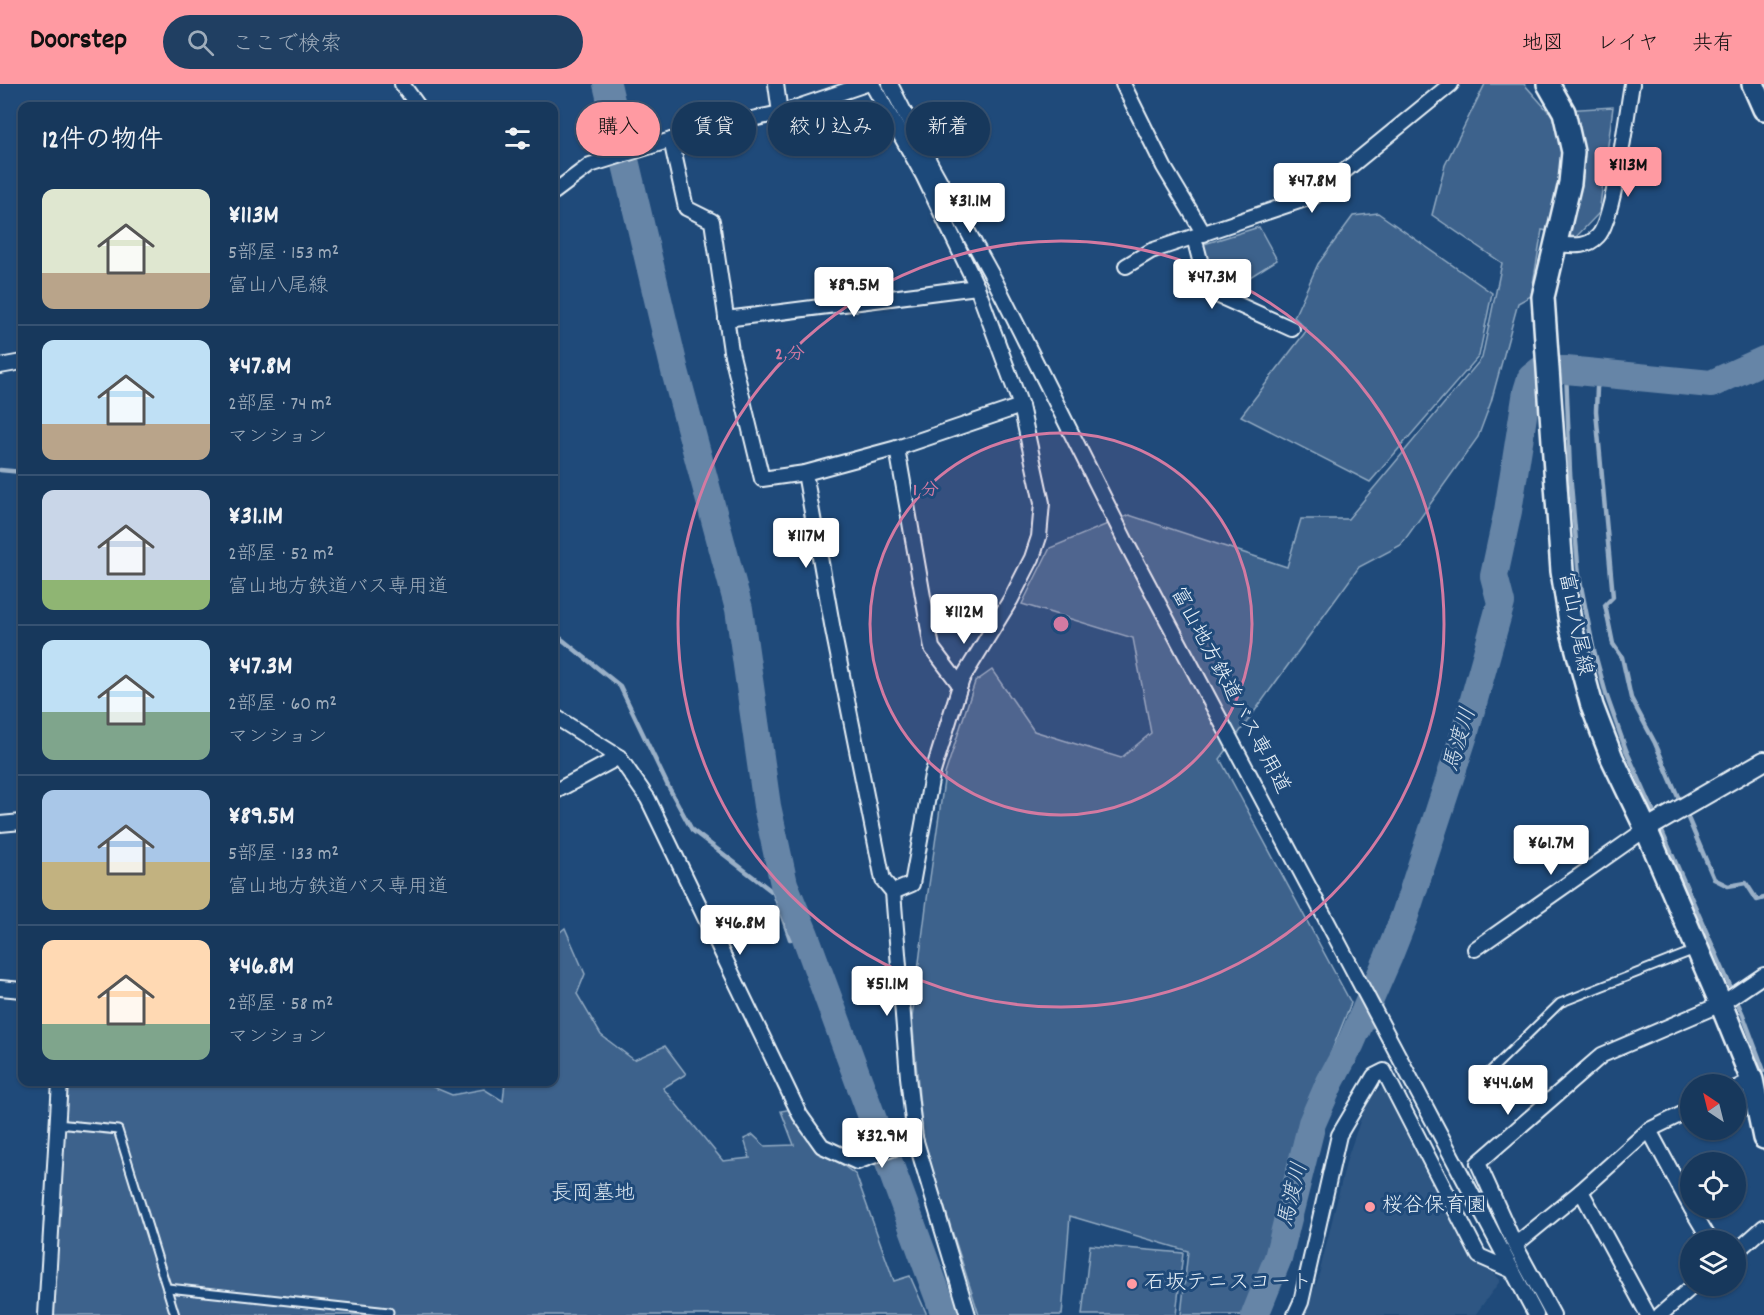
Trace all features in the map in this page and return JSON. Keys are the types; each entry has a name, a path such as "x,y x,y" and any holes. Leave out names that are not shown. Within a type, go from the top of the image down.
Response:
{"main road":[{"name":"富山八尾線","path":"1548,84 1563,112 1573,152 1570,183 1543,297 1562,572 1571,628 1592,706 1612,758 1646,829 1721,1004 1741,1074"},
{"path":"1753,84 1764,109"},
{"name":"富山八尾線","path":"1746,1089 1764,1138"}],"street":[{"path":"402,84 415,102"},
{"path":"776,84 778,102"},
{"path":"813,102 866,84"},
{"path":"872,84 923,175 977,287 1021,406 1042,503 1039,537 1032,558 1011,599 960,684 932,776 912,884 893,892"},
{"name":"富山地方鉄道バス専用道","path":"890,84 931,165 994,279 1134,556 1536,1315"},
{"path":"1123,84 1199,236 1208,291 1292,329"},
{"path":"1126,266 1151,251 1314,196 1451,84"},
{"path":"1555,244 1584,246 1599,236 1608,214 1632,84"},
{"path":"558,189 590,165 710,128 768,116"},
{"path":"671,140 686,208 712,221 731,351 762,479 805,473 897,448 1021,406"},
{"path":"726,318 977,287"},
{"path":"0,366 18,363"},
{"path":"897,448 932,648 960,684"},
{"path":"805,473 833,630 883,880 893,892 915,1138 968,1315"},
{"path":"558,719 619,757 648,799 800,1115 822,1146 857,1162 915,1138"},
{"path":"558,790 619,757"},
{"path":"1474,949 1646,829 1764,762"},
{"path":"0,824 18,822"},
{"path":"1553,1315 1515,1245 1478,1163 1602,1055 1721,1004 1764,975"},
{"path":"0,988 18,990"},
{"path":"1295,1315 1339,1135 1374,1076 1384,1071 1479,1256 1512,1271"},
{"path":"46,1315 60,1086"},
{"path":"1515,1245 1581,1191 1649,1130 1680,1115"},
{"path":"1649,1130 1680,1187"},
{"path":"1581,1191 1648,1315"},
{"path":"1746,1243 1764,1227"},
{"path":"1660,1315 1682,1296"}],"lane":[{"path":"1477,1084 1560,1003 1697,949"},
{"path":"57,1124 118,1130 175,1315"},
{"path":"168,1287 389,1312"}],"shaded area":[{"path":"1384,1086 1479,1256 1500,1281 1475,1315 1304,1315 1318,1279 1347,1159 1368,1098"}],"green space":[{"path":"1485,84 1524,84 1548,111 1613,107 1599,213 1576,237 1542,230 1531,296 1518,303 1491,402 1478,437 1401,545 1359,567 1220,759 1351,1003 1302,1125 1275,1243 1245,1315 1181,1315 1188,1251 1070,1216 1062,1315 979,1315 923,1140 912,1018 945,774 975,682 992,670 1034,731 1121,758 1151,733 1133,638 1022,604 1050,548 1129,515 1287,567 1301,519 1348,519 1482,358 1502,263 1432,215 1445,165"},
{"path":"1378,213 1492,293 1479,356 1370,482 1241,416 1307,330 1294,317 1318,264 1353,216"},
{"path":"1259,227 1277,260 1231,289 1213,284 1201,245"},
{"name":"長岡墓地","path":"565,928 585,974 577,994 601,1035 634,1060 665,1046 686,1074 663,1088 723,1161 750,1158 744,1139 753,1135 765,1146 794,1145 781,1111 792,1109 821,1153 856,1175 894,1281 910,1276 927,1315 52,1315 67,1086 431,1086 452,1095 484,1089 503,1101 505,1086 558,1086 558,934"},
{"name":"石坂テニスコート","path":"1090,1245 1183,1253 1176,1315 1082,1315"}],"waterway":[{"path":"607,84 675,371 739,609 767,806 784,884 805,935 945,1315"},
{"name":"馬渡川","path":"1255,1315 1278,1258 1312,1123 1351,1043 1405,915 1464,735 1501,603 1494,576 1508,511 1531,378 1541,370 1566,370 1711,384 1764,360"},
{"path":"1566,370 1570,473 1579,576 1593,647 1606,694 1626,750 1656,817"},
{"path":"1602,373 1597,388 1596,411 1613,597 1605,605 1613,644 1622,657 1631,698 1655,743 1681,804"},
{"path":"0,470 18,472"},
{"path":"558,636 620,686 692,830 774,893 790,939 805,935"},
{"path":"1685,811 1714,879 1728,886 1746,883 1757,900 1764,898"},
{"path":"1659,825 1743,1015 1764,1071"}],"place":[{"name":"桜谷保育園","path":"1370,1207"},
{"name":"石坂テニスコート","path":"1132,1284"}]}
